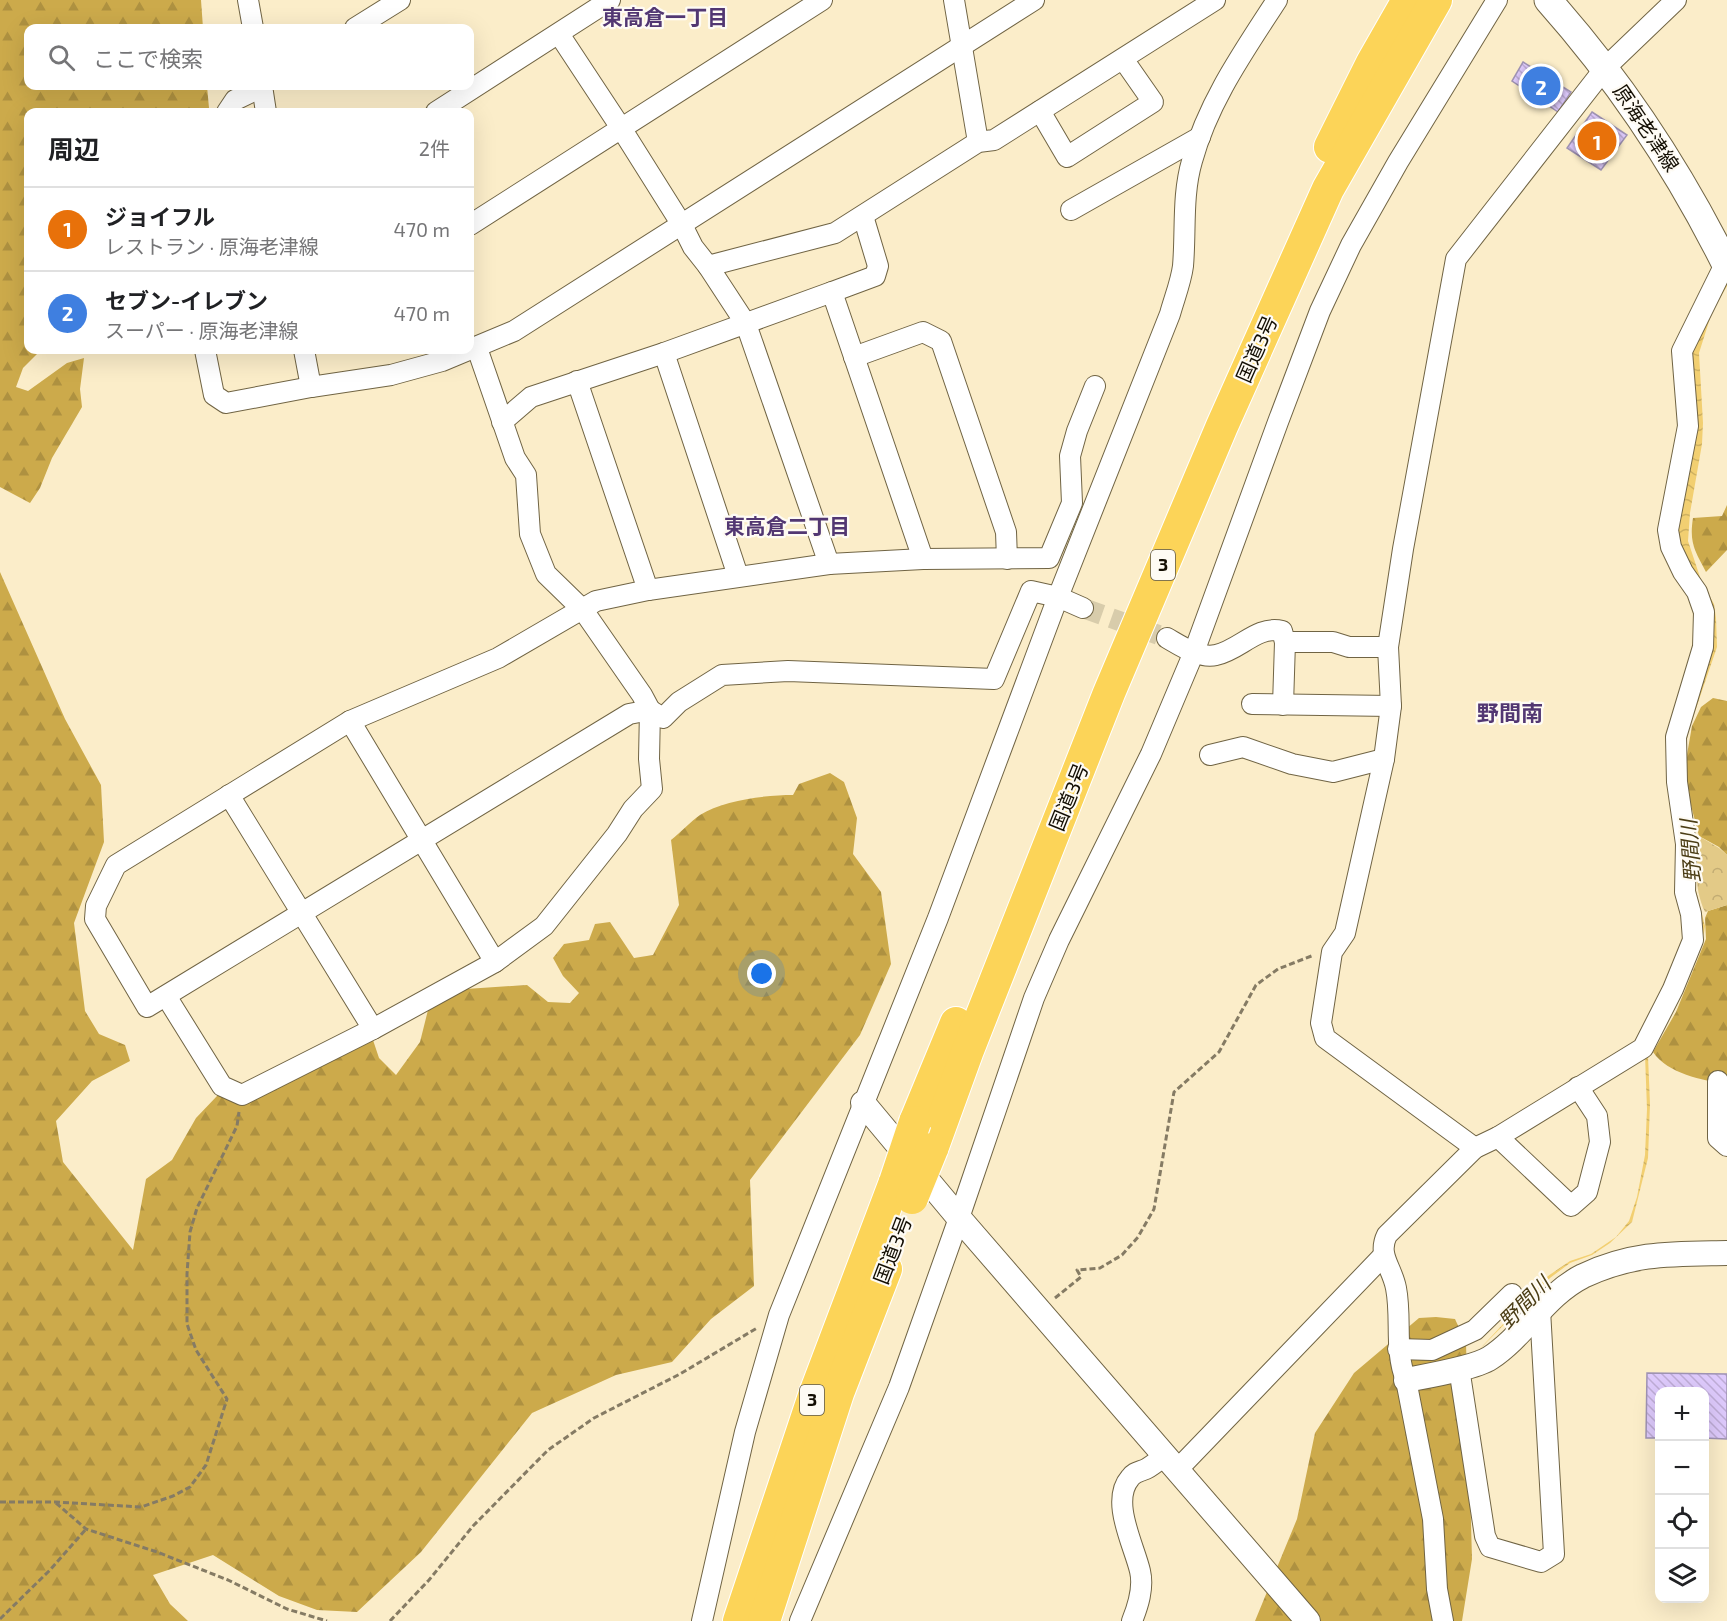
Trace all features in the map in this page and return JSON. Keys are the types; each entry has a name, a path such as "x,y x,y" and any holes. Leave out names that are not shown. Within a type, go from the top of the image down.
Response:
{"highway":[{"name":"国道3号","path":"764,1621 904,1190 915,1122 992,939 1188,452 1313,180 1372,63 1408,0"},
{"name":"国道3号","path":"739,1621 814,1396 904,1190 932,1149 968,1050 1109,693 1222,426 1328,189 1436,0"}],"main road":[{"name":"原海老津線","path":"1548,0 1605,68 1644,123 1680,178 1726,266"}],"street":[{"path":"248,0 252,24"},
{"path":"362,24 400,0"},
{"path":"474,88 610,0"},
{"path":"474,222 822,0"},
{"path":"954,0 978,142"},
{"path":"474,349 514,331 1034,0"},
{"path":"708,266 835,233 978,142 994,140 1215,0"},
{"path":"702,1621 745,1432 779,1315 938,918 1058,597 1170,314 1182,268 1186,196 1191,163 1200,137 1229,74 1277,0"},
{"path":"800,1621 899,1386 1034,998 1059,940 1151,754 1194,652 1278,422 1329,293 1351,245 1398,162 1497,0"},
{"path":"1475,1148 1325,1038 1321,1023 1332,952 1345,933 1384,759 1391,706 1388,647 1403,549 1456,259 1605,68 1676,0"},
{"path":"559,34 621,128 682,225 693,247 746,324 829,564"},
{"path":"1040,111 1067,157 1153,102 1123,59"},
{"path":"230,108 235,100 254,90"},
{"path":"263,90 265,108"},
{"path":"442,108 471,90"},
{"path":"1071,210 1200,137"},
{"path":"502,422 531,397 664,353 874,276 878,266 863,216"},
{"path":"1443,1621 1437,1589 1433,1520 1406,1380 1400,1365 1396,1289 1382,1245 1388,1235 1475,1148 1498,1137 1643,1048 1673,990 1692,940 1691,914 1685,892 1686,844 1677,782 1676,736 1703,647 1704,612 1696,592 1671,547 1668,530 1688,426 1682,351 1726,266"},
{"path":"832,292 923,560"},
{"path":"854,357 923,333 941,341 1006,532 1007,559"},
{"path":"166,996 222,1086 242,1095 373,1029 495,962 544,926 617,834 633,809 651,789 650,710 583,610 546,574 530,534 526,475 515,458 477,348"},
{"path":"664,353 738,576"},
{"path":"206,354 214,395 226,403 391,375 461,354"},
{"path":"305,354 311,387"},
{"path":"577,381 648,590"},
{"path":"1083,608 1058,597 1031,591 994,679 788,671 722,675 679,702 663,718 650,710 629,714 147,1007 95,919 96,906 116,865 350,721 498,658 596,601 648,590 829,564 1049,558 1072,503 1070,456 1077,430 1095,386"},
{"path":"1167,638 1194,652 1215,656 1257,634 1273,629 1282,631 1285,642 1283,705"},
{"path":"1285,642 1334,642 1349,647 1388,647"},
{"path":"1252,704 1391,706"},
{"path":"350,721 495,962"},
{"path":"1210,755 1243,747 1292,764 1333,772 1384,759"},
{"path":"230,795 373,1029"},
{"path":"1718,1081 1718,1138 1727,1146"},
{"path":"1498,1137 1571,1206 1587,1192 1600,1142 1597,1116 1578,1087"},
{"path":"863,1103 959,1218 1308,1621"},
{"path":"1406,1380 1488,1360 1503,1349 1562,1290 1582,1277 1617,1263 1652,1254 1727,1253"},
{"path":"1132,1621 1141,1591 1141,1573 1122,1507 1122,1492 1127,1480 1134,1473 1171,1463 1384,1255"},
{"path":"1398,1349 1432,1350 1465,1335 1475,1330 1512,1294"},
{"path":"1459,1368 1485,1536 1490,1547 1541,1562 1554,1554 1540,1310"}],"path":[{"path":"1040,1310 1081,1277 1077,1270 1100,1268 1122,1255 1138,1237 1154,1209 1174,1092 1219,1052 1256,985 1278,969 1311,955 1332,952"},
{"path":"0,1502 55,1502 141,1507 173,1496 190,1487 206,1465 227,1399 196,1350 187,1323 189,1242 197,1208 237,1126 242,1095"},
{"path":"390,1621 429,1580 473,1526 548,1450 594,1418 680,1374 779,1315"},
{"path":"55,1502 86,1528 228,1580 286,1609 327,1621"},
{"path":"0,1619 50,1570 86,1528"}],"green space":[{"path":"0,0 201,0 203,24 24,24 24,90 207,90 209,108 24,108 24,354 37,354 23,368 16,387 28,391 67,363 84,358 80,389 82,407 52,458 40,488 30,503 0,487"},
{"path":"1727,505 1727,550 1706,572 1694,546 1693,518 1722,516"},
{"path":"0,572 65,719 101,785 104,842 74,923 85,1011 99,1034 125,1045 130,1061 92,1081 56,1121 63,1162 133,1250 146,1179 172,1160 196,1118 217,1096 280,1084 372,1037 379,1058 396,1075 420,1042 428,1010 466,989 527,985 548,1002 570,1003 579,993 563,976 553,958 564,944 589,940 595,924 610,922 634,958 653,955 679,905 671,840 709,810 745,799 793,795 799,784 830,773 844,782 857,818 853,854 881,892 891,964 860,1035 750,1180 754,1286 711,1319 672,1362 616,1375 532,1413 421,1552 357,1612 317,1610 279,1596 213,1555 153,1575 170,1604 188,1621 0,1621"},
{"path":"1713,698 1727,701 1727,855 1719,847 1699,836 1688,794 1685,766 1692,726 1701,707"},
{"path":"1697,835 1727,855 1727,905 1705,912 1697,883"},
{"path":"1727,905 1727,1084 1676,1071 1659,1060 1653,1052 1676,1012 1706,939 1705,918 1708,911"},
{"path":"1419,1318 1455,1319 1466,1343 1472,1559 1462,1621 1255,1621 1297,1519 1315,1433 1354,1373"}],"water":[{"name":"野間川","path":"1727,275 1727,286 1712,312 1699,353 1702,444 1690,513 1688,541 1702,583 1714,604 1716,618 1717,647 1688,732 1683,766 1695,834 1694,883 1705,926 1704,933 1648,1056 1650,1104 1648,1158 1632,1222 1610,1243 1592,1255 1570,1263 1550,1278 1476,1353 1548,1276 1570,1261 1591,1254 1616,1237 1629,1221 1637,1197 1645,1155 1647,1109 1645,1055 1698,914 1678,761 1710,650 1677,534 1678,520 1683,507 1692,460 1693,411 1689,362 1693,342"}],"building":[{"path":"1523,62 1571,92 1558,112 1512,81"},
{"path":"1592,112 1627,135 1601,170 1567,148"},
{"path":"1647,1373 1727,1374 1727,1439 1709,1438 1709,1387 1655,1387 1655,1438 1646,1438"}],"tunnel":[{"path":"1083,608 1167,638"}],"place":[{"name":"セブン-イレブン","path":"1541,86"},
{"name":"ジョイフル","path":"1597,141"}],"district":[{"name":"東高倉一丁目","path":"665,18"},
{"name":"東高倉二丁目","path":"787,527"},
{"name":"野間南","path":"1510,713"}]}
